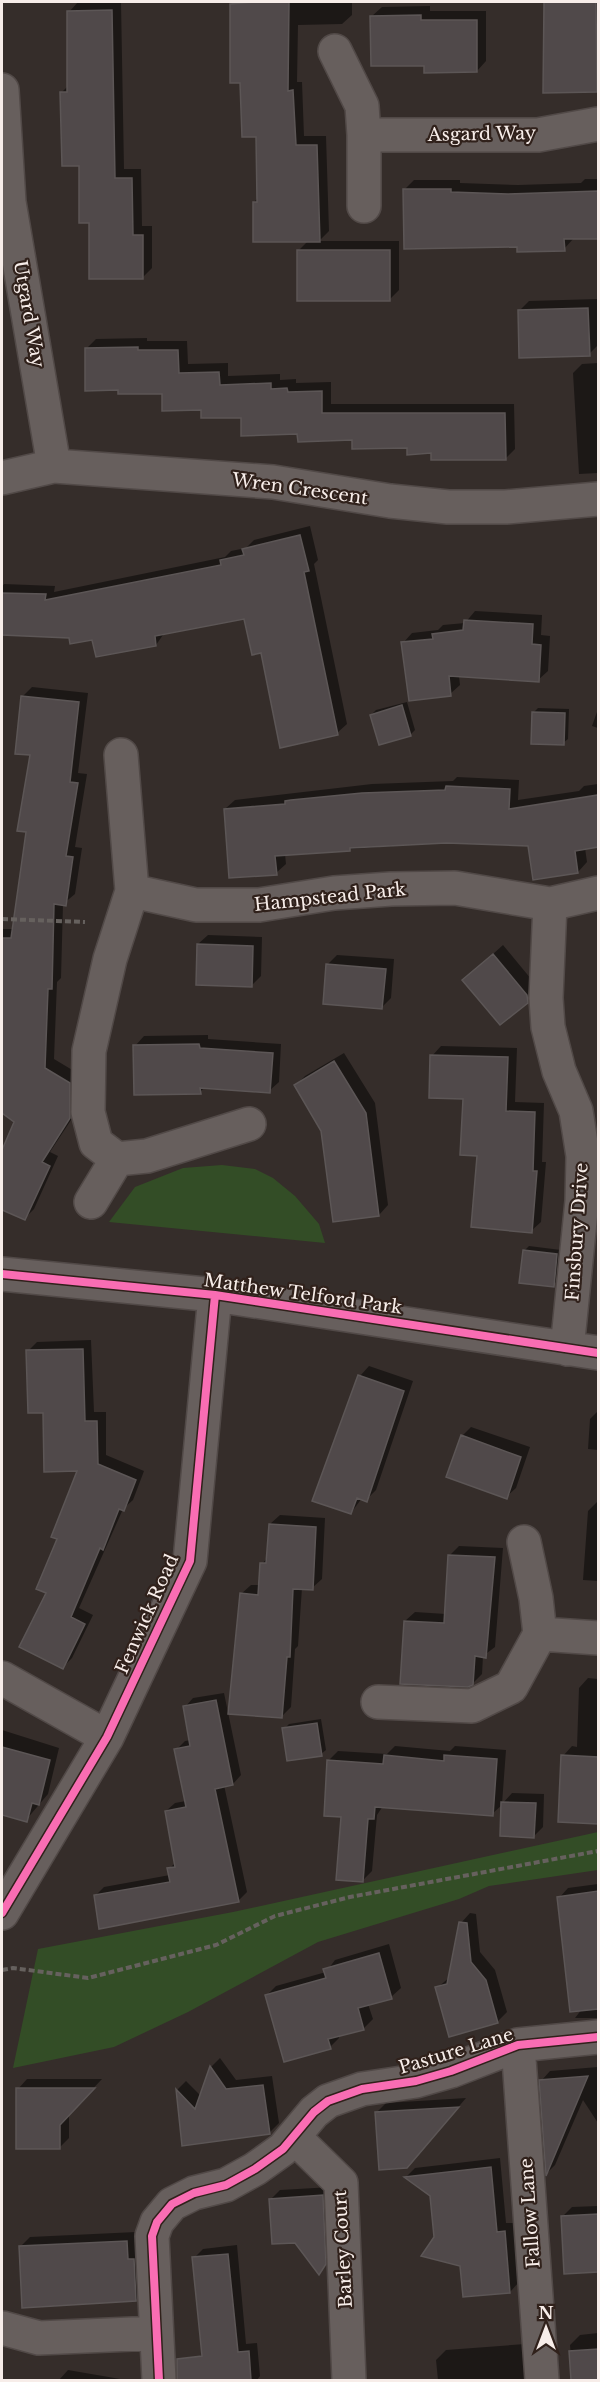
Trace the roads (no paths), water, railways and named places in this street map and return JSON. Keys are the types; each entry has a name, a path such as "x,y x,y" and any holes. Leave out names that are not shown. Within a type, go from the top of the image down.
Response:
{"street":[{"path":"335,51 362,106 364,206"},
{"name":"Utgard Way","path":"2,90 5,202 54,466"},
{"name":"Asgard Way","path":"364,135 538,135 598,124"},
{"name":"Wren Crescent","path":"2,478 54,466 273,482 390,501 448,507 506,507 598,499"},
{"path":"122,755 132,891 110,959 89,1051 88,1112 96,1143 117,1159 147,1156 249,1124"},
{"name":"Hampstead Park","path":"132,891 196,905 259,905 334,893 455,888 550,904 598,893"},
{"name":"Finsbury Drive","path":"550,904 546,998 548,1027 559,1071 576,1111 583,1156 582,1201 567,1349"},
{"path":"91,1202 117,1159"},
{"name":"Matthew Telford Park","path":"2,1274 215,1295 598,1353"},
{"name":"Fenwick Road","path":"2,1913 107,1737 190,1561 215,1295"},
{"path":"378,1702 472,1706 511,1687 540,1634 536,1598 524,1542"},
{"path":"540,1634 598,1638"},
{"path":"2,1678 107,1737"},
{"name":"Pasture Lane","path":"159,2380 152,2236 157,2222 172,2204 183,2197 226,2185 255,2169 294,2137 314,2112 342,2095 451,2072 518,2046 598,2037"},
{"name":"Fallow Lane","path":"518,2046 542,2380"},
{"name":"Barley Court","path":"294,2137 341,2183 349,2380"},
{"path":"2,2328 39,2338 156,2333"}]}
